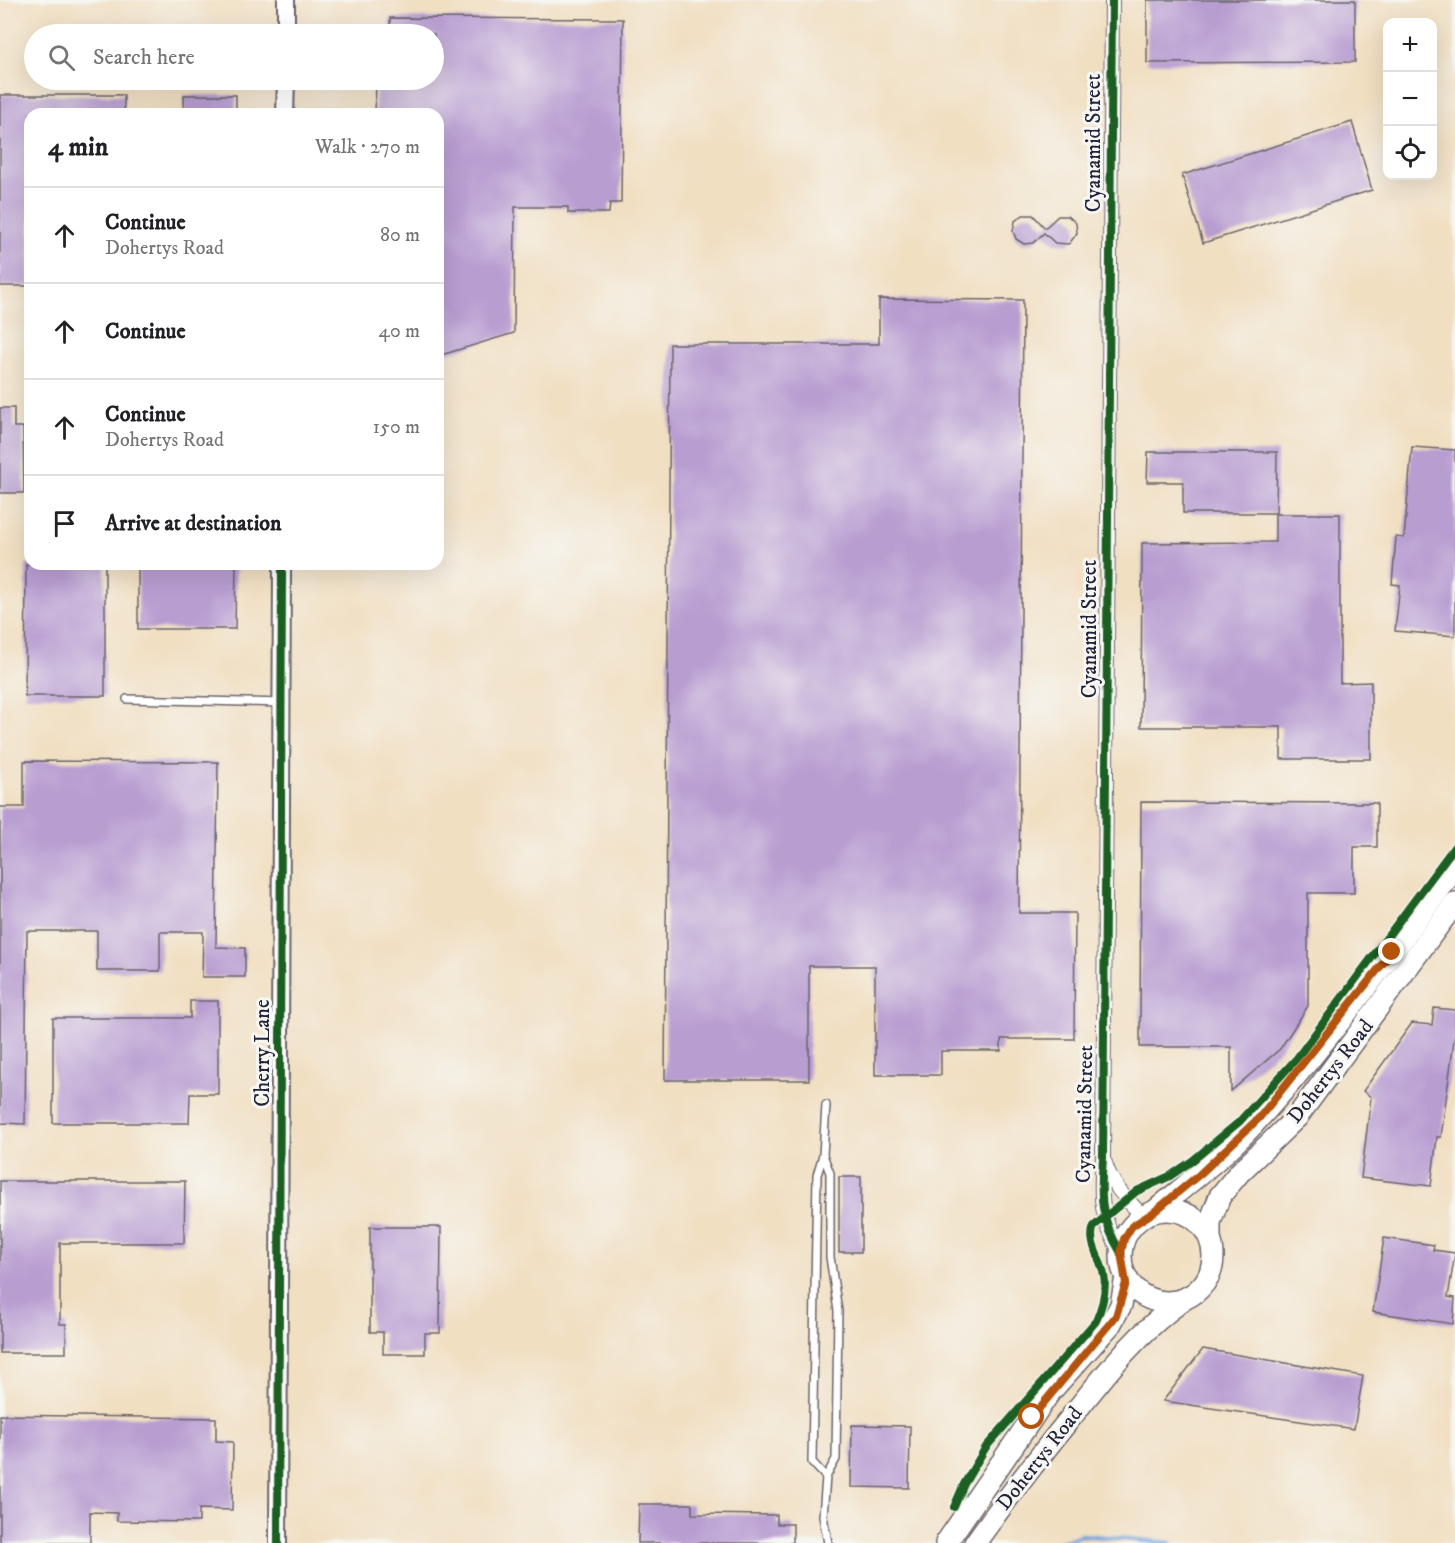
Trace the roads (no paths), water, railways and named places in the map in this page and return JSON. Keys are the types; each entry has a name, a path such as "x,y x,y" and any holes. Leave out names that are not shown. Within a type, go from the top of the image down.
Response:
{"main road":[{"name":"Dohertys Road","path":"1149,1214 1233,1145 1259,1118 1318,1048 1455,868"},
{"name":"Dohertys Road","path":"1210,1236 1210,1222 1220,1196 1239,1173 1297,1117 1455,903"},
{"path":"1167,1210 1192,1217 1210,1236 1213,1249 1210,1274 1199,1290 1183,1300 1156,1302 1138,1292 1126,1277 1121,1253 1124,1239 1132,1226 1149,1214 1167,1210"},
{"name":"Dohertys Road","path":"946,1543 1044,1400 1110,1325 1121,1305 1126,1277"},
{"name":"Dohertys Road","path":"975,1543 1011,1492 1116,1361 1155,1320 1183,1300"}],"street":[{"path":"286,0 286,24"},
{"name":"Cyanamid Street","path":"1112,0 1103,1158 1100,1194 1102,1213 1108,1231 1121,1253"},
{"path":"285,108 286,90"},
{"name":"Cherry Lane","path":"278,1543 282,570"},
{"name":"Cyanamid Street","path":"1103,1158 1110,1179 1125,1199 1149,1214"}],"lane":[{"path":"127,699 282,702"},
{"path":"825,1477 812,1462 817,1174 823,1155 826,1106"},
{"path":"823,1155 830,1173 830,1257 838,1311 836,1459 825,1477 823,1516 828,1543"}],"waterway":[{"path":"1059,1543 1081,1535 1170,1543"}]}
